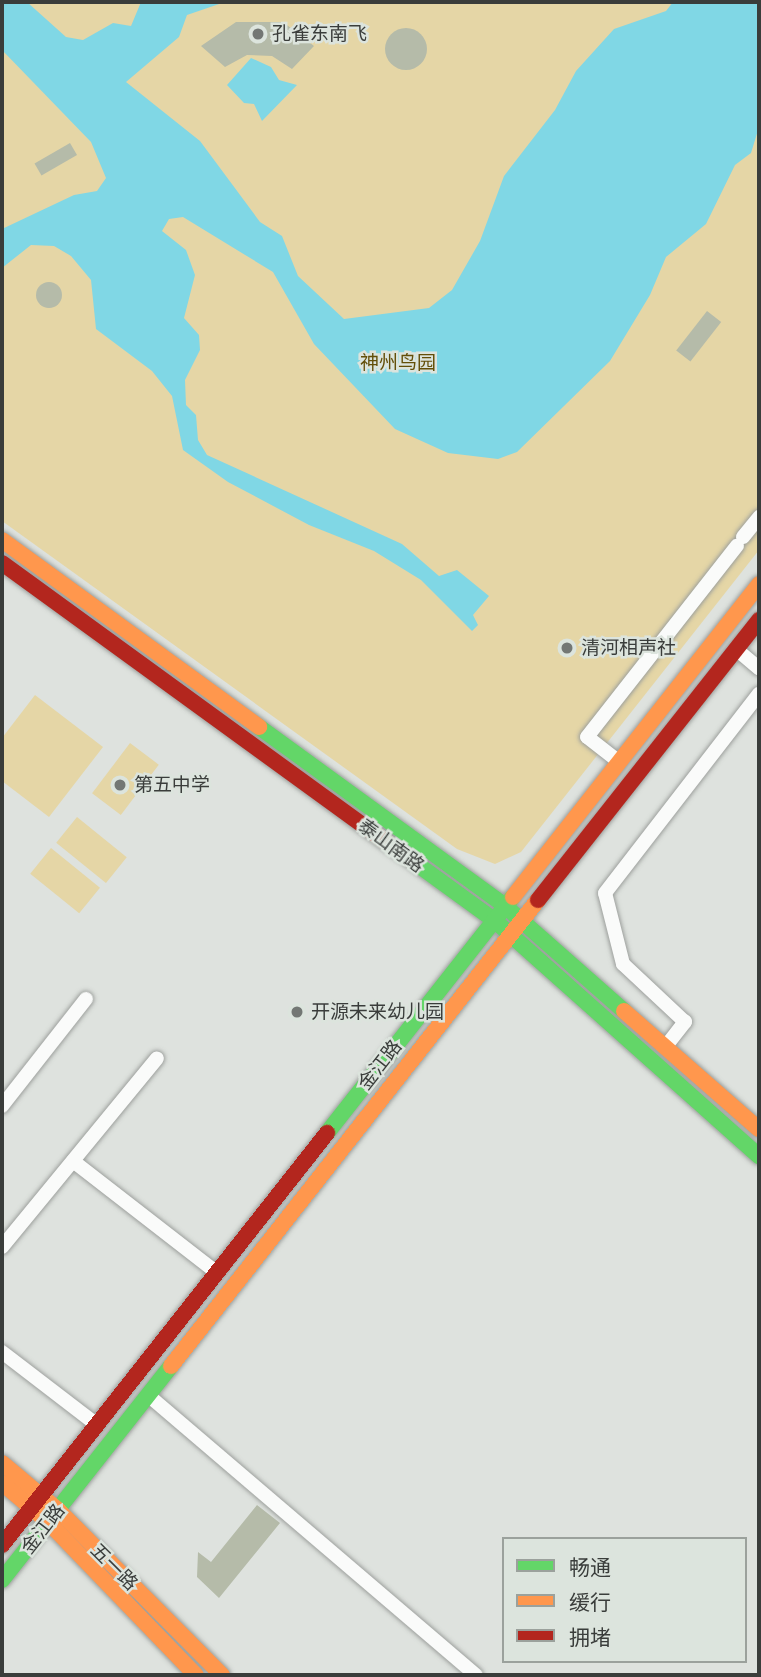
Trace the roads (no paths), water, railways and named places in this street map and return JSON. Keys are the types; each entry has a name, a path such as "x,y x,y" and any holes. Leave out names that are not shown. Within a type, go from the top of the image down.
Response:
{"street":[{"path":"618,761 587,737 759,517"},
{"name":"泰山南路","path":"2,540 505,906 759,1129"},
{"name":"泰山南路","path":"2,563 494,920 759,1156"},
{"name":"金江路","path":"2,1545 759,584"},
{"name":"金江路","path":"2,1580 520,918 759,620"},
{"path":"718,636 759,668"},
{"path":"666,1046 685,1022 623,964 605,893 759,694"},
{"path":"2,1106 86,999"},
{"path":"2,1247 157,1058"},
{"path":"709,1111 723,1097"},
{"path":"73,1161 216,1272"},
{"path":"283,1189 299,1202"},
{"path":"2,1352 96,1424"},
{"path":"148,1395 477,1675"},
{"name":"五一路","path":"2,1463 37,1501 222,1675"},
{"name":"五一路","path":"2,1483 37,1501"},
{"name":"五一路","path":"53,1516 196,1675"}],"water":[{"path":"2,2 27,2 66,37 83,40 113,23 131,26 141,2 225,2 187,15 179,37 126,82 200,141 260,222 282,236 298,276 344,319 429,308 452,290 480,241 504,176 555,110 576,71 614,29 666,11 673,2 759,2 759,127 751,153 735,165 706,224 666,257 650,295 610,361 517,452 498,459 448,453 395,429 314,344 273,272 183,217 169,219 162,231 186,250 195,275 184,318 199,335 200,350 185,380 186,405 196,415 198,440 207,455 402,544 439,576 457,570 489,596 473,615 478,625 472,631 421,580 374,551 309,525 228,482 183,450 172,396 152,371 96,329 91,280 71,256 54,246 31,245 2,268 2,229 74,195 97,191 106,178 91,142 2,50"},
{"path":"251,58 271,67 279,80 297,85 262,121 254,104 244,103 227,85"}],"place":[{"name":"孔雀东南飞","path":"258,34"},
{"name":"清河相声社","path":"567,648"},
{"name":"第五中学","path":"120,785"},
{"name":"开源未来幼儿园","path":"297,1012"}],"park label":[{"name":"神州鸟园","path":"398,363"}]}
